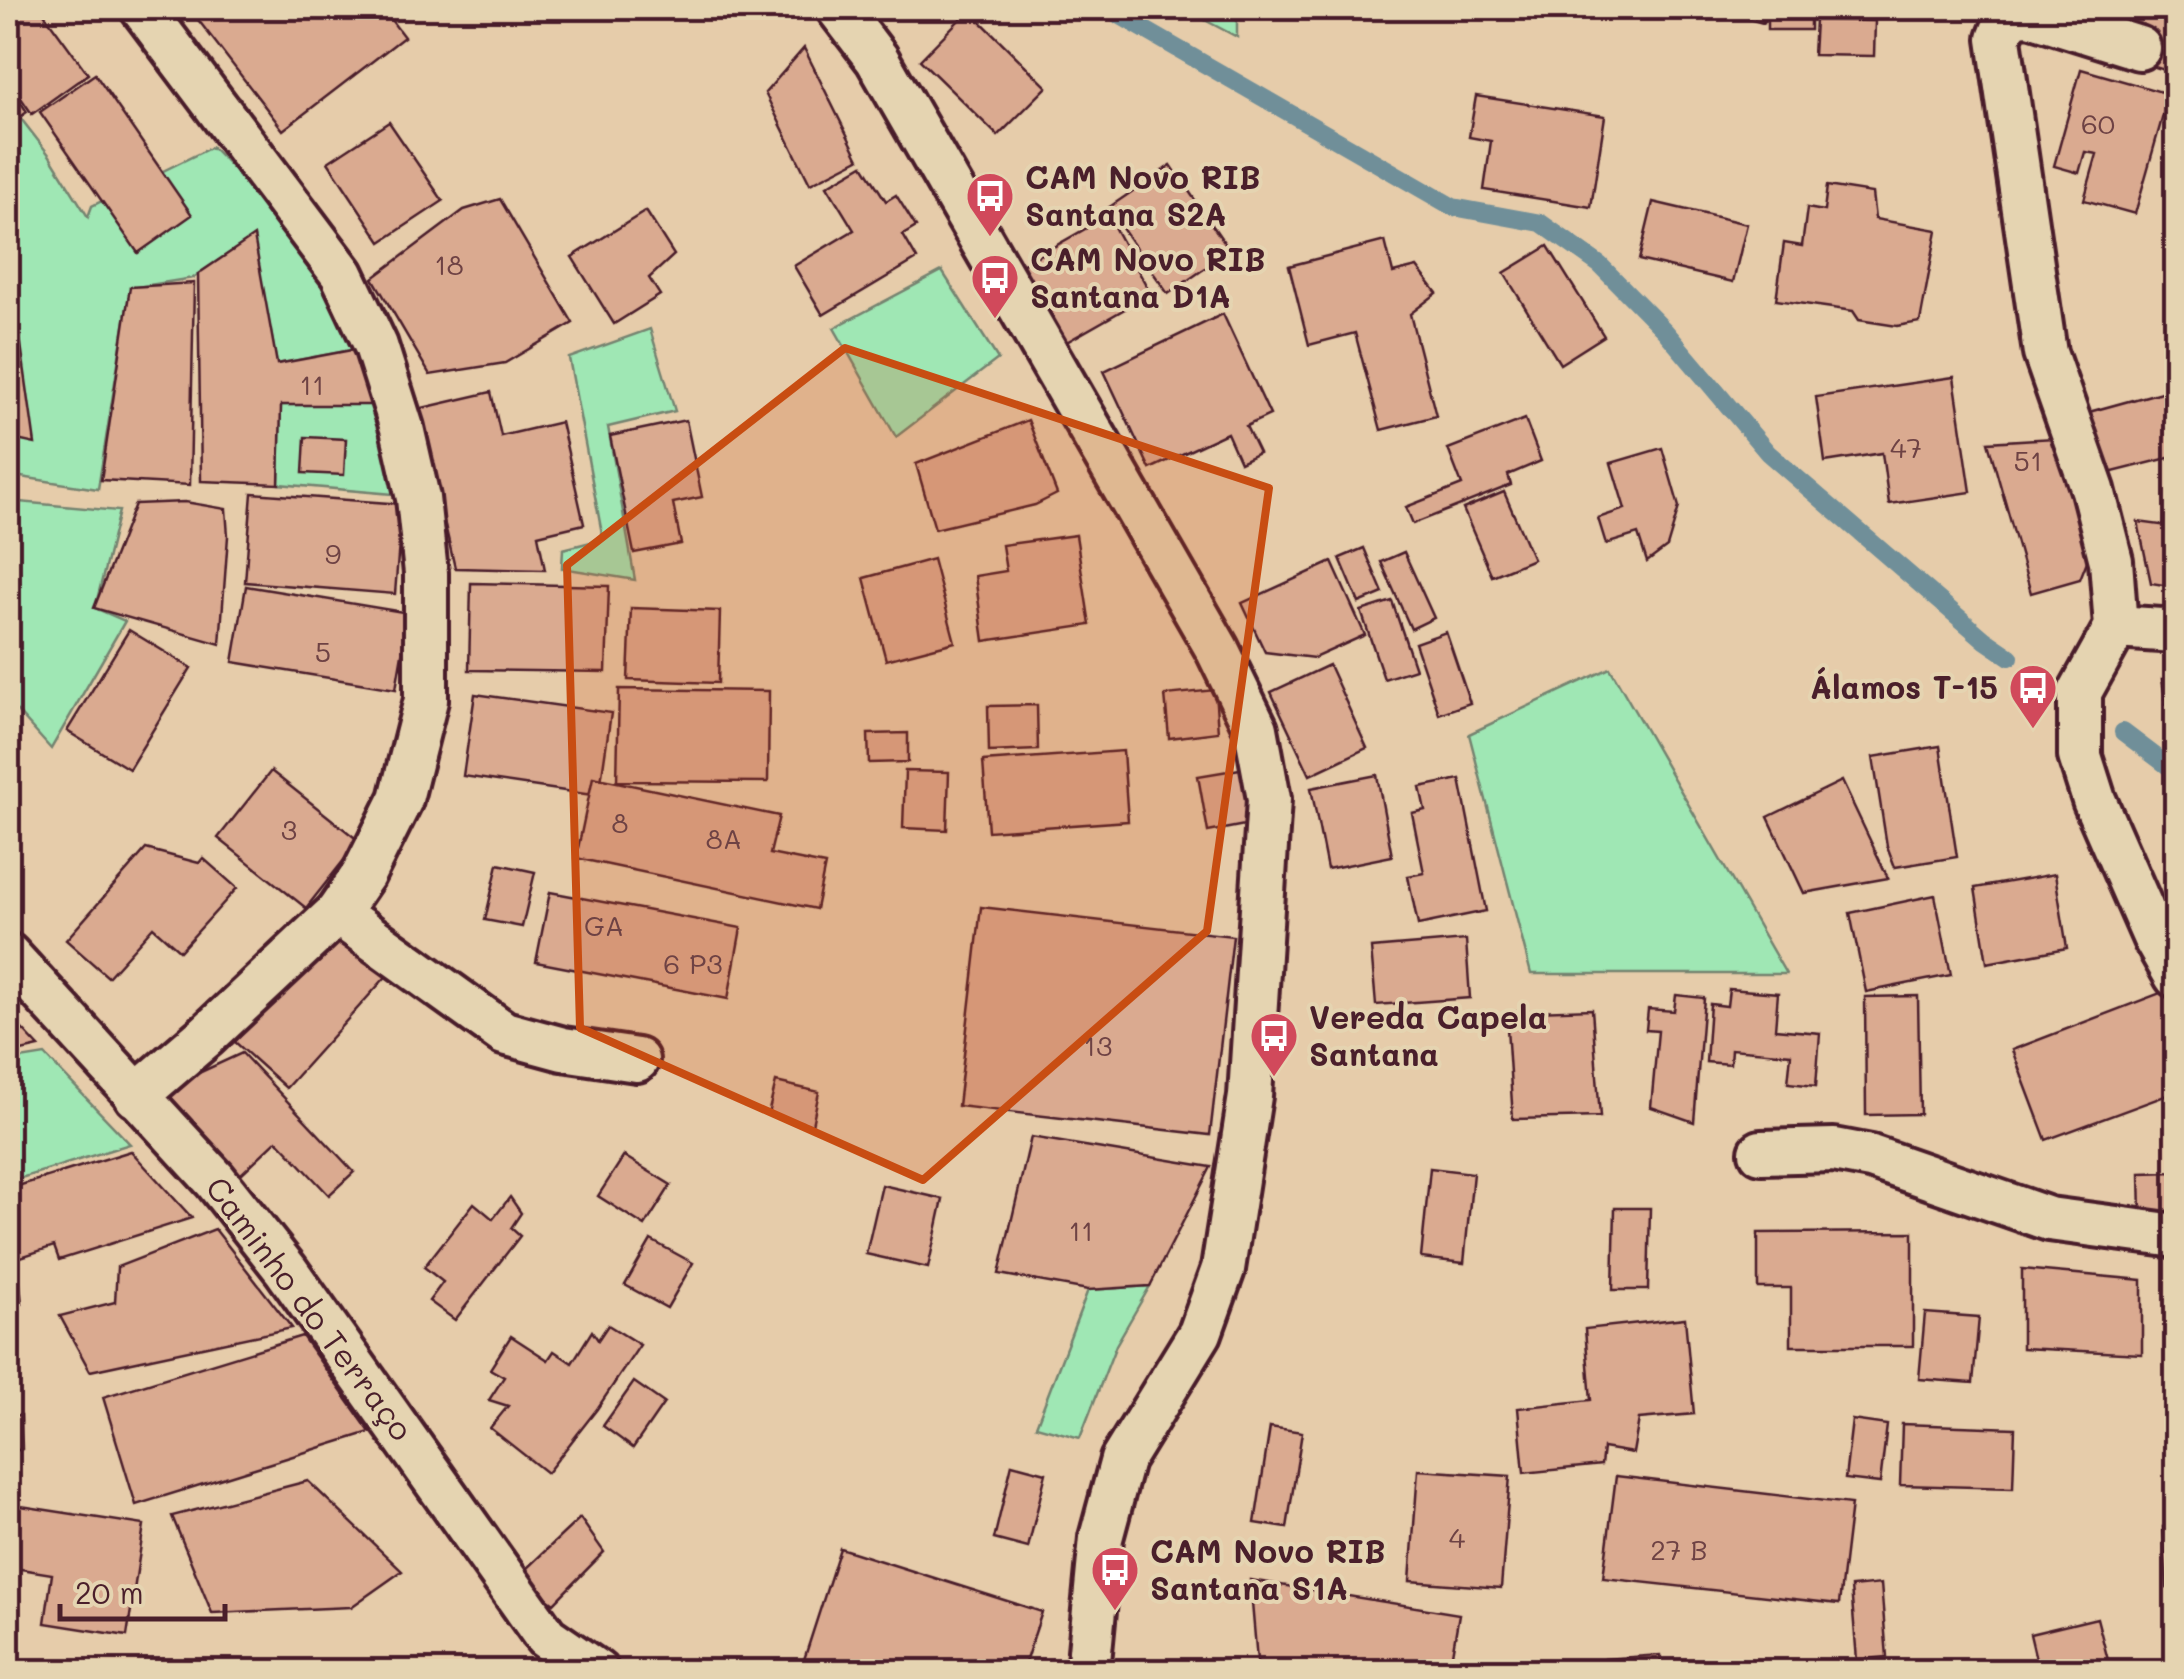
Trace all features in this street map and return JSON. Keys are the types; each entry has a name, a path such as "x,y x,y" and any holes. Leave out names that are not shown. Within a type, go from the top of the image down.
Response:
{"street":[{"path":"136,1096 337,913 363,875 401,799 426,700 426,573 418,498 402,428 376,346 342,274 142,8"},
{"path":"838,8 877,59 1218,649 1256,729 1269,799 1250,1096 1223,1268 1200,1333 1122,1460 1101,1538 1088,1672"},
{"path":"2138,48 2030,14 2014,16 2004,26 1999,40 2045,353 2093,490 2110,561 2116,627 2080,692 2080,756 2094,800 2155,939 2176,976"},
{"path":"2116,627 2176,631"},
{"path":"337,913 504,1032 563,1049 637,1060"},
{"name":"Caminho do Terraço","path":"8,955 214,1180 286,1270 546,1637 597,1672"},
{"path":"1761,1152 1834,1150 1870,1158 2049,1219 2176,1236"}],"highlighted area":[{"path":"845,348 1269,488 1207,931 923,1180 580,1028 567,565"}],"green space":[{"path":"1182,8 1237,8 1237,37"},
{"path":"8,102 50,156 88,217 92,206 212,147 248,184 319,273 357,349 277,364 253,237 193,278 130,288 98,489 8,475"},
{"path":"942,271 998,359 896,437 834,328"},
{"path":"650,329 675,411 608,427 635,580 562,568 563,549 603,539 569,358"},
{"path":"385,404 405,495 279,484 281,405"},
{"path":"8,501 119,511 95,608 125,621 51,749 8,701"},
{"path":"1610,668 1786,974 1531,974 1469,734"},
{"path":"45,1055 130,1144 8,1182 8,1061"},
{"path":"1150,1286 1116,1345 1080,1438 1036,1426 1088,1290"}],"building":[{"path":"8,8 40,8 88,74 32,114 8,79"},
{"path":"189,8 382,8 404,37 283,130"},
{"path":"1257,8 1298,8 1298,13 1257,13"},
{"path":"1713,8 1763,8 1763,23 1713,9"},
{"path":"1767,8 1810,8 1810,30 1767,30"},
{"path":"2112,8 2176,8 2176,53 2171,72 2145,64 2107,28"},
{"path":"969,10 1047,87 998,136 920,60"},
{"path":"1815,20 1875,21 1874,56 1813,55"},
{"path":"804,48 859,159 810,184 765,93"},
{"path":"2081,69 2169,94 2135,214 2084,200 2097,154 2085,152 2079,173 2054,166"},
{"path":"95,74 192,215 138,253 40,112"},
{"path":"8,83 27,112 8,126"},
{"path":"1476,96 1605,116 1591,207 1484,190 1491,141 1469,137"},
{"path":"389,122 443,201 381,242 328,162"},
{"path":"863,165 886,201 896,195 916,227 903,235 917,259 823,315 794,266 854,230 827,186"},
{"path":"1171,165 1230,251 1168,294 1108,208"},
{"path":"2176,181 2176,222 2170,221"},
{"path":"1827,186 1872,193 1875,219 1937,230 1920,322 1897,326 1859,320 1853,311 1776,300 1784,243 1802,246 1807,208 1824,211"},
{"path":"500,199 573,323 505,363 430,375 373,278 464,210"},
{"path":"1653,202 1747,224 1733,282 1639,260"},
{"path":"646,211 674,255 649,278 660,295 614,324 572,257"},
{"path":"1108,216 1151,294 1063,344 1020,266"},
{"path":"254,236 277,364 357,349 378,405 281,405 279,484 201,481 198,274"},
{"path":"1385,241 1393,273 1417,267 1437,293 1410,314 1436,416 1381,430 1355,333 1309,345 1289,266"},
{"path":"1548,246 1604,336 1560,364 1504,273"},
{"path":"194,283 190,485 101,480 130,287"},
{"path":"1223,314 1270,415 1246,426 1259,453 1240,462 1227,433 1150,469 1104,371"},
{"path":"8,329 19,330 35,444 8,438"},
{"path":"1954,377 1971,492 1889,504 1882,453 1825,462 1816,397"},
{"path":"2176,388 2176,456 2105,474 2089,412"},
{"path":"491,392 501,436 561,422 584,524 538,535 545,570 455,568 418,409"},
{"path":"1525,419 1541,461 1508,475 1511,485 1413,524 1406,507 1462,485 1448,449"},
{"path":"686,420 702,497 673,503 681,544 634,553 610,436"},
{"path":"1028,420 1057,494 1035,505 935,529 916,464"},
{"path":"305,437 346,439 344,475 303,473"},
{"path":"2054,438 2091,551 2080,579 2031,593 1988,442"},
{"path":"1662,448 1679,507 1667,547 1647,562 1638,534 1606,544 1598,518 1625,509 1611,463"},
{"path":"1504,492 1533,559 1492,576 1463,509"},
{"path":"252,493 402,504 395,594 245,582"},
{"path":"185,502 226,509 228,536 220,644 94,608 135,504"},
{"path":"2138,522 2176,527 2176,587 2151,583"},
{"path":"1076,535 1090,625 984,641 975,576 1006,571 1002,545"},
{"path":"1364,548 1383,593 1359,603 1340,558"},
{"path":"1404,552 1434,618 1411,629 1381,562"},
{"path":"933,559 955,642 886,660 864,578"},
{"path":"1332,562 1365,635 1314,658 1265,652 1242,603"},
{"path":"471,583 609,586 606,672 469,670"},
{"path":"246,586 409,613 396,689 233,662"},
{"path":"1392,601 1415,669 1384,679 1361,611"},
{"path":"631,608 720,611 718,683 628,680"},
{"path":"129,630 191,668 129,769 67,731"},
{"path":"1446,632 1470,703 1439,714 1415,643"},
{"path":"1329,665 1367,748 1310,775 1271,692"},
{"path":"2162,679 2176,680 2176,738 2171,735"},
{"path":"619,689 769,691 768,782 617,781"},
{"path":"1215,690 1218,732 1169,738 1165,695"},
{"path":"475,694 611,713 599,796 463,776"},
{"path":"1037,705 1038,750 989,752 988,706"},
{"path":"908,733 908,762 869,763 868,734"},
{"path":"1940,746 1957,857 1895,867 1887,846 1873,757"},
{"path":"1123,751 1128,821 988,831 983,761"},
{"path":"1246,768 1255,823 1208,832 1198,776"},
{"path":"271,771 359,841 306,908 218,838"},
{"path":"905,771 949,772 947,830 903,828"},
{"path":"1377,775 1392,856 1327,869 1311,788"},
{"path":"593,777 779,816 770,854 825,865 816,909 576,858"},
{"path":"1460,779 1486,911 1418,925 1408,876 1424,873 1412,813 1425,810 1420,787"},
{"path":"1842,781 1888,878 1804,893 1768,817"},
{"path":"146,849 199,863 203,858 237,888 180,951 153,927 108,977 66,940"},
{"path":"498,864 535,872 522,927 485,920"},
{"path":"2055,874 2067,948 1987,963 1975,888"},
{"path":"550,892 741,928 728,999 536,962"},
{"path":"1935,895 1951,975 1866,992 1850,913"},
{"path":"981,907 1233,936 1210,1135 958,1106"},
{"path":"328,938 401,960 286,1088 235,1042"},
{"path":"1466,940 1470,998 1376,1005 1371,948"},
{"path":"1729,989 1778,993 1775,1029 1820,1033 1816,1086 1788,1083 1791,1054 1731,1049 1730,1064 1706,1062 1710,1004 1727,1006"},
{"path":"2168,990 2176,1012 2176,1092 2046,1140 2012,1050"},
{"path":"1676,995 1704,998 1694,1122 1651,1107 1658,1031 1646,1030 1648,1009 1674,1011"},
{"path":"1918,996 1920,1114 1866,1115 1865,997"},
{"path":"1592,1009 1600,1117 1513,1119 1506,1012"},
{"path":"8,1014 39,1047 8,1054"},
{"path":"242,1053 354,1172 329,1195 277,1140 238,1177 164,1089"},
{"path":"776,1082 819,1092 812,1125 768,1114"},
{"path":"1031,1137 1211,1167 1150,1286 1088,1290 999,1274"},
{"path":"131,1151 192,1218 59,1260 54,1246 18,1258 12,1238 8,1237 8,1189"},
{"path":"624,1156 671,1185 645,1226 598,1196"},
{"path":"1430,1168 1473,1173 1464,1263 1421,1258"},
{"path":"2176,1172 2176,1214 2141,1215 2140,1173"},
{"path":"882,1185 943,1199 928,1268 866,1254"},
{"path":"510,1197 521,1213 511,1228 520,1236 455,1320 429,1301 443,1282 424,1267 474,1203 493,1219"},
{"path":"1615,1208 1650,1208 1648,1290 1613,1290"},
{"path":"215,1229 292,1328 90,1371 60,1316 115,1302 117,1267"},
{"path":"1913,1232 1913,1346 1791,1346 1791,1288 1758,1288 1758,1233"},
{"path":"651,1240 693,1263 667,1308 625,1285"},
{"path":"2022,1269 2142,1280 2142,1354 2022,1348"},
{"path":"19,1276 22,1304 8,1306 8,1277"},
{"path":"1925,1313 1979,1317 1973,1383 1919,1379"},
{"path":"1685,1318 1694,1414 1639,1419 1633,1453 1603,1448 1601,1465 1524,1473 1518,1408 1591,1400 1585,1329"},
{"path":"608,1325 640,1345 547,1473 490,1428 508,1406 489,1400 504,1377 490,1369 511,1336 548,1360 554,1351 572,1363 592,1331 598,1340"},
{"path":"302,1336 370,1432 136,1505 103,1397"},
{"path":"634,1382 664,1403 633,1448 603,1426"},
{"path":"21,1415 22,1449 8,1453 8,1416"},
{"path":"1852,1420 1887,1425 1880,1483 1845,1479"},
{"path":"1902,1424 2015,1428 2013,1488 1900,1485"},
{"path":"1270,1427 1302,1432 1287,1528 1255,1523"},
{"path":"1012,1464 1046,1473 1028,1548 994,1539"},
{"path":"1418,1470 1510,1476 1501,1588 1410,1581"},
{"path":"1616,1476 1851,1504 1839,1604 1603,1578"},
{"path":"308,1481 402,1571 351,1607 212,1613 172,1516"},
{"path":"8,1504 144,1525 127,1636 45,1623 52,1574 8,1567"},
{"path":"580,1518 604,1552 554,1603 523,1580 527,1568"},
{"path":"2176,1526 2176,1587 2167,1588 2163,1527"},
{"path":"840,1548 1042,1612 1022,1672 800,1672"},
{"path":"1250,1580 1459,1614 1449,1672 1258,1672"},
{"path":"1881,1584 1887,1657 1857,1660 1851,1587"},
{"path":"2097,1618 2109,1664 2081,1672 2039,1672 2030,1634"},
{"path":"1660,1655 1662,1672 1606,1672 1605,1659"}],"waterway":[{"path":"1107,8 1453,207 1541,223 1600,265 1665,331 1768,453 1985,640 2010,657"},
{"path":"2123,732 2176,772"}],"place":[{"name":"CAM Novo RIB Santana S2A","path":"990,238"},
{"name":"CAM Novo RIB Santana D1A","path":"995,320"},
{"name":"Álamos T-15","path":"2033,730"},
{"name":"Vereda Capela Santana","path":"1274,1078"},
{"name":"CAM Novo RIB Santana S1A","path":"1115,1612"}]}
